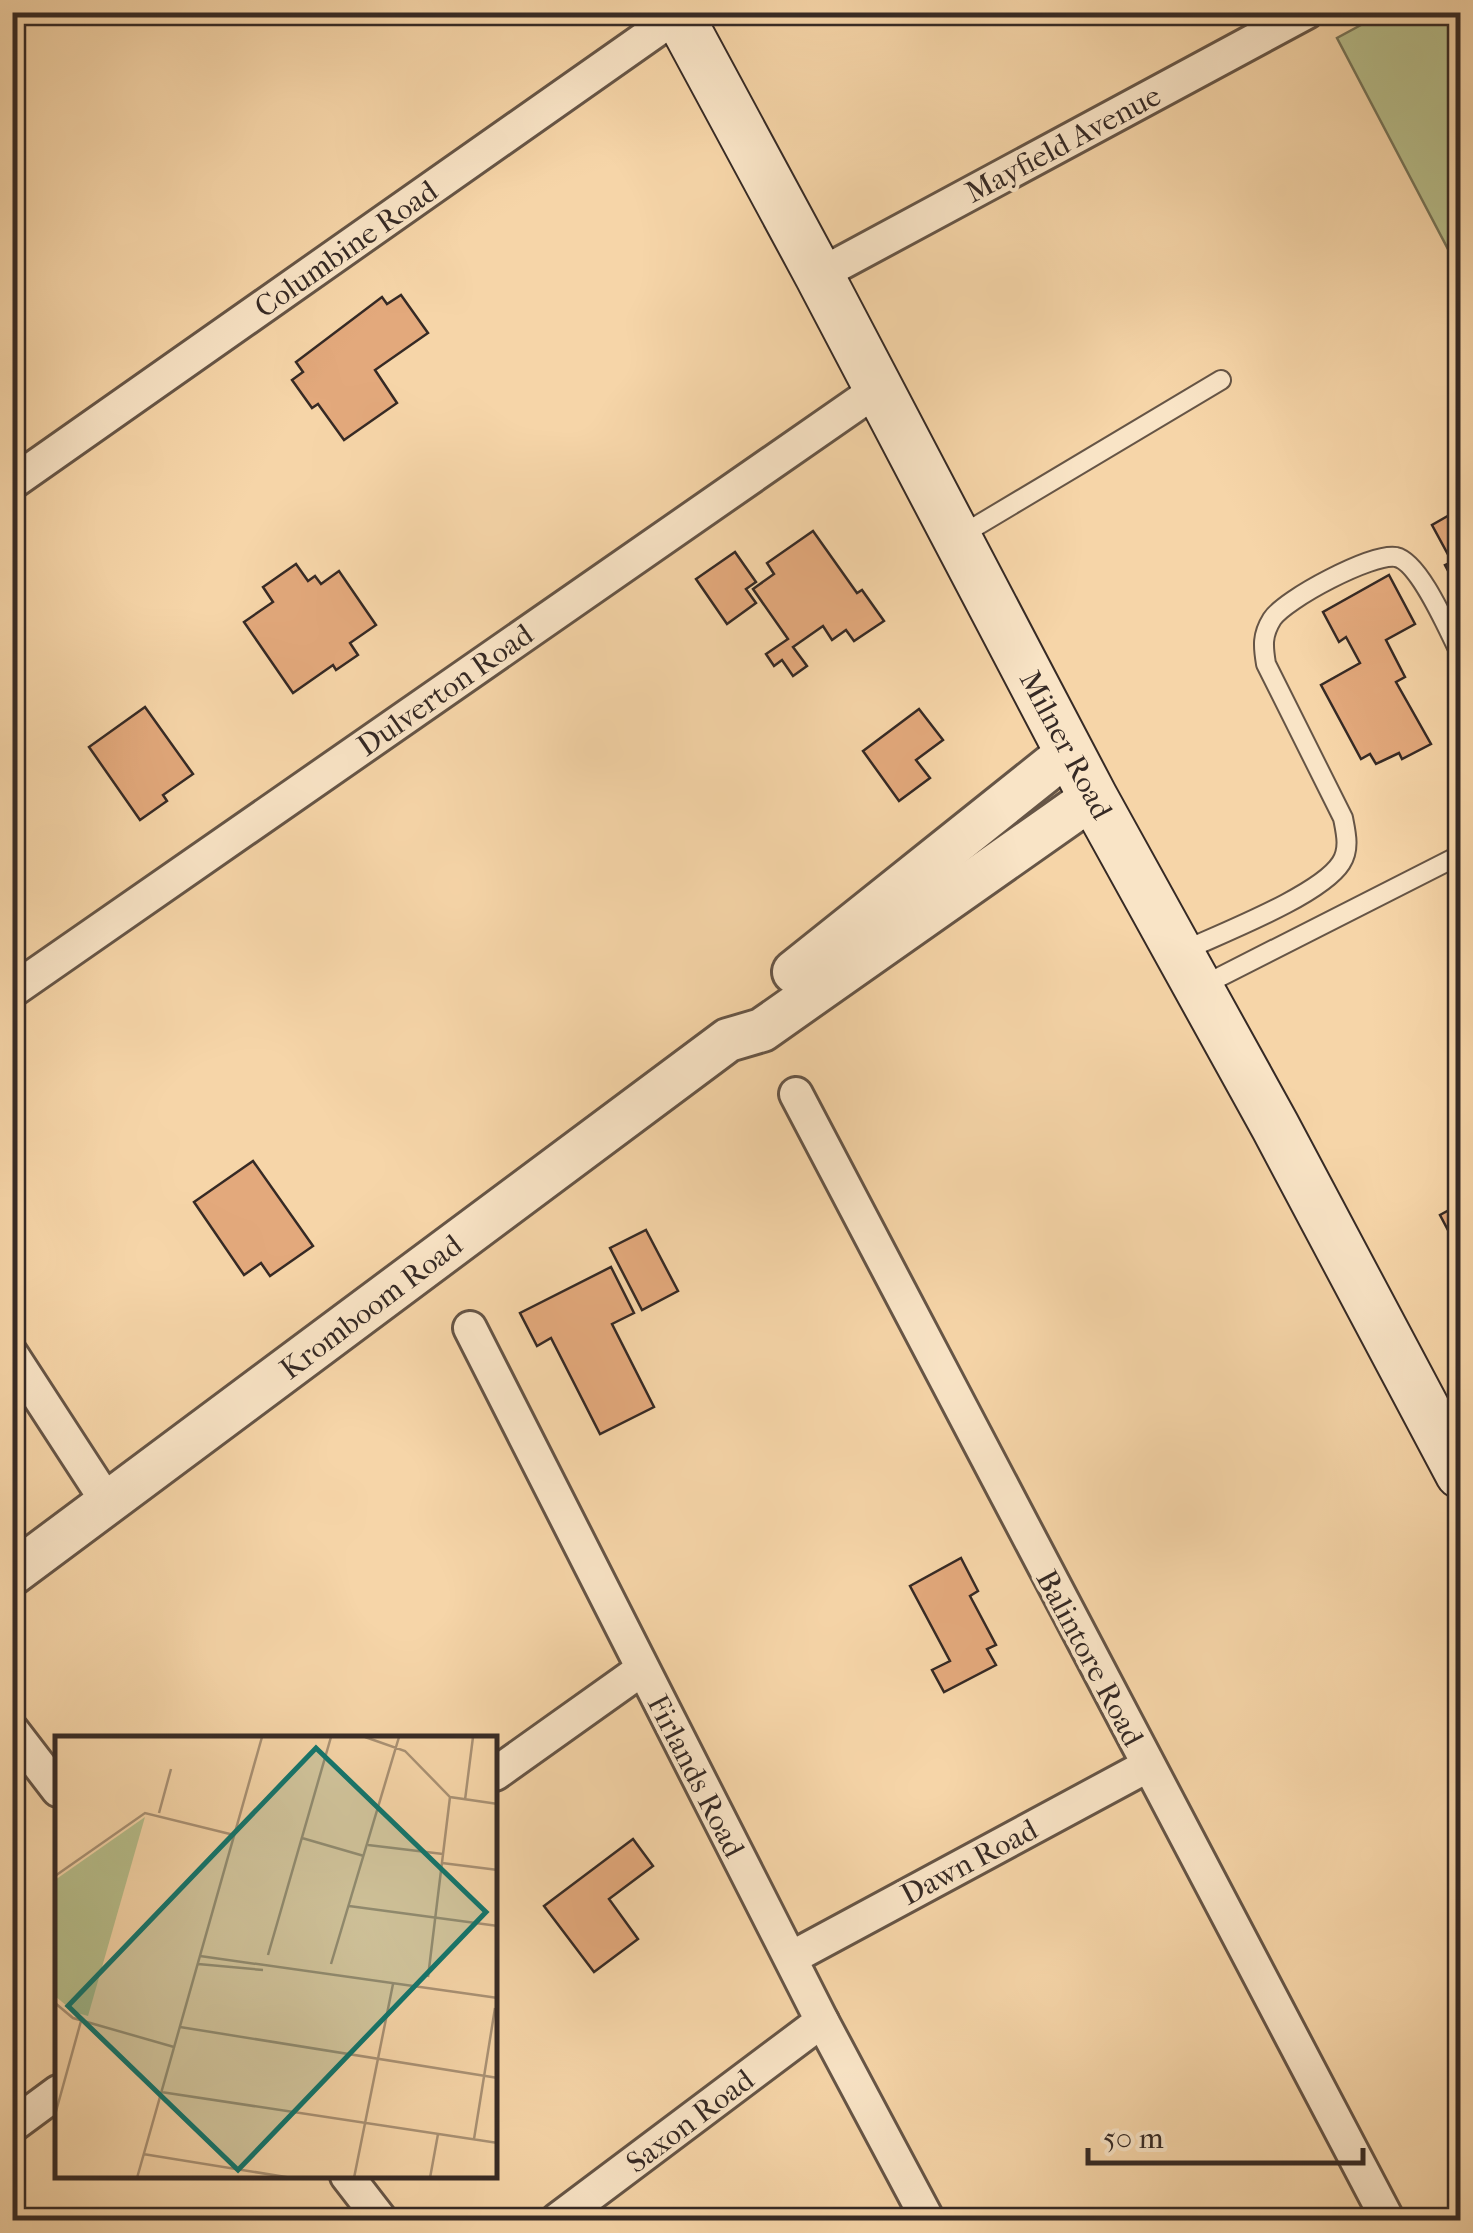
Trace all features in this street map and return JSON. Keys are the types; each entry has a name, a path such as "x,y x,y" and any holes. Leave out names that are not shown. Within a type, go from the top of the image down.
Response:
{"main road":[{"name":"Milner Road","path":"678,14 1092,797 1460,1474"}],"street":[{"name":"Mayfield Avenue","path":"819,276 1307,12"},
{"name":"Columbine Road","path":"12,484 678,14"},
{"name":"Dulverton Road","path":"12,991 878,389"},
{"name":"Kromboom Road","path":"728,1040 748,1008 1069,752"},
{"name":"Kromboom Road","path":"12,1574 728,1040 762,1030 1092,797"},
{"name":"Balintore Road","path":"796,1094 1388,2220"},
{"name":"Firlands Road","path":"470,1328 641,1670 928,2220"},
{"path":"12,1355 108,1503"},
{"path":"498,1772 641,1670"},
{"path":"12,1730 55,1786"},
{"name":"Dawn Road","path":"791,1958 1147,1766"},
{"name":"Saxon Road","path":"558,2220 822,2021"},
{"path":"12,2126 55,2094"},
{"path":"350,2178 381,2220"}],"lane":[{"path":"957,537 1221,380"},
{"path":"1188,971 1331,874 1343,860 1348,840 1343,818 1266,664 1262,639 1274,616 1294,598 1375,559 1398,557 1413,568 1460,653"},
{"path":"1188,971 1460,855"}],"green space":[{"path":"1385,12 1460,13 1460,272 1337,38"}],"building":[{"path":"401,295 428,333 375,370 397,403 344,440 318,404 312,408 292,380 303,372 296,362 382,297 387,304"},
{"path":"1460,509 1460,581 1455,584 1445,565 1452,562 1432,525"},
{"path":"813,531 857,593 862,590 884,621 854,641 846,630 832,640 823,626 793,647 807,666 793,676 782,660 774,666 766,654 788,639 753,589 774,574 767,563"},
{"path":"735,552 756,582 746,589 756,603 727,624 696,579"},
{"path":"296,564 308,581 315,576 321,584 339,571 376,625 350,643 358,655 336,670 333,665 293,693 244,622 273,602 263,587"},
{"path":"1389,575 1415,624 1386,640 1405,677 1396,682 1431,744 1402,759 1399,753 1376,764 1370,754 1361,759 1321,685 1360,663 1346,637 1339,642 1323,612"},
{"path":"145,707 193,774 163,795 167,801 140,820 89,747"},
{"path":"919,709 943,740 916,760 930,778 899,801 863,751"},
{"path":"253,1161 313,1246 270,1276 261,1263 244,1275 194,1202"},
{"path":"1460,1204 1460,1253 1440,1215"},
{"path":"646,1230 678,1291 642,1310 610,1248"},
{"path":"611,1267 634,1313 612,1324 654,1407 600,1434 551,1338 537,1346 520,1313"},
{"path":"961,1558 978,1591 970,1596 996,1645 987,1649 996,1665 944,1692 932,1670 950,1661 910,1586"},
{"path":"633,1839 653,1866 609,1899 638,1939 594,1972 544,1906"}]}
